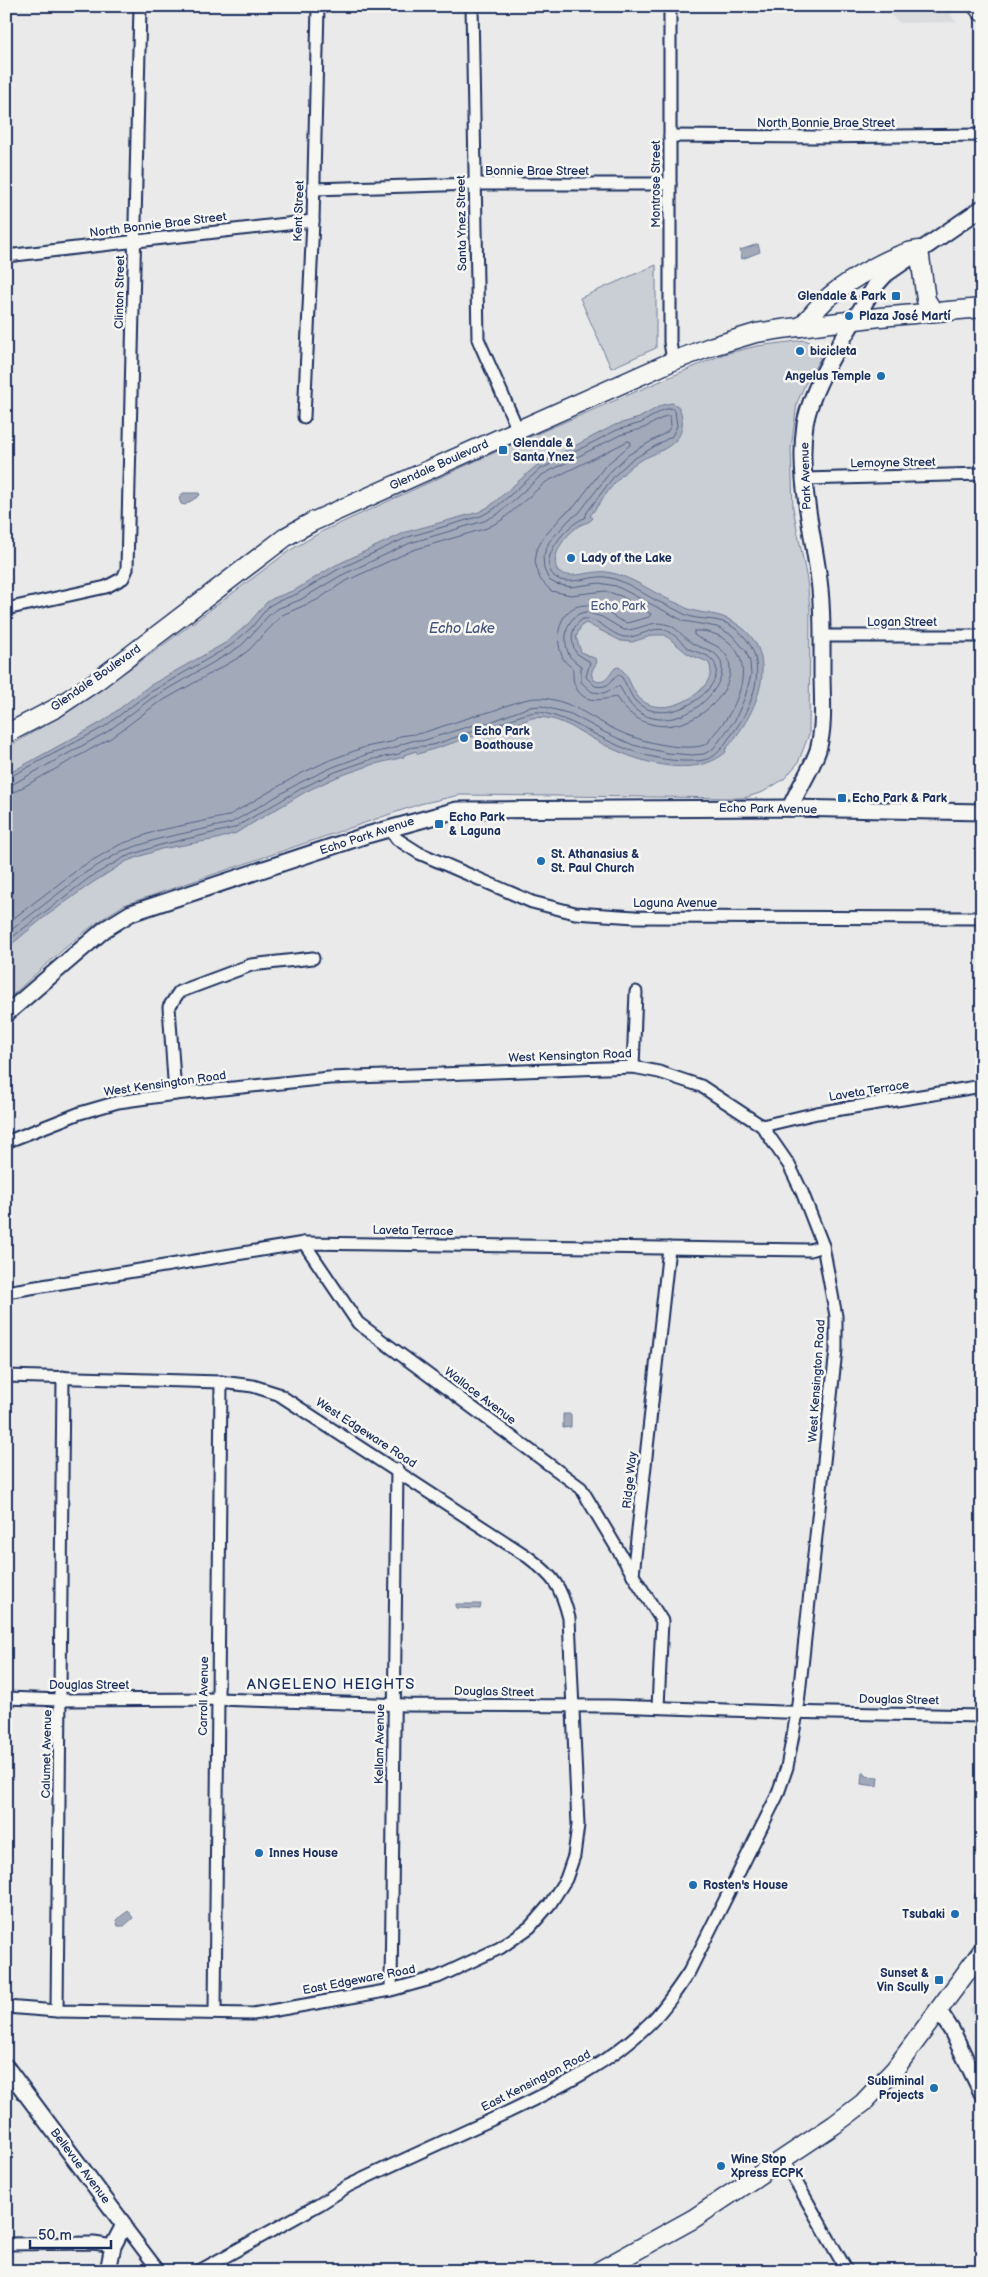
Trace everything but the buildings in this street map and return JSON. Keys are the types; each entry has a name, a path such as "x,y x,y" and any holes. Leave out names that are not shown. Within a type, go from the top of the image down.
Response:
{"main road":[{"path":"977,6 982,12"},
{"path":"800,327 836,292 897,255 920,250 926,300 934,312"},
{"name":"Glendale Boulevard","path":"6,734 43,715 98,680 287,536 312,522 673,361 756,333 856,320 982,308"},
{"path":"599,2271 674,2230 834,2125 866,2100 895,2069 982,1950"}],"street":[{"name":"Clinton Street","path":"6,609 106,587 123,578 126,574 128,560 140,6"},
{"name":"Kent Street","path":"304,417 313,221 318,6"},
{"name":"Santa Ynez Street","path":"472,6 478,339 518,430"},
{"name":"Montrose Street","path":"670,6 670,342 673,361"},
{"name":"North Bonnie Brae Street","path":"670,136 982,135"},
{"name":"Bonnie Brae Street","path":"314,189 474,184 670,184"},
{"name":"Park Avenue","path":"790,808 797,791 808,774 823,729 822,636 818,567 809,523 805,479 805,424 810,403 821,379 875,286 886,274 982,208"},
{"name":"North Bonnie Brae Street","path":"6,256 313,221"},
{"name":"Lemoyne Street","path":"805,479 982,474"},
{"name":"Logan Street","path":"822,636 982,636"},
{"name":"Echo Park Avenue","path":"6,1014 105,929 131,913 440,813 476,808 790,808 982,812"},
{"name":"Laguna Avenue","path":"389,828 397,839 419,853 532,902 574,913 635,917 982,918"},
{"path":"175,1094 169,1007 172,999 179,992 250,965 313,958"},
{"path":"633,1067 636,992"},
{"name":"West Kensington Road","path":"6,1142 80,1113 118,1102 175,1094 329,1078 633,1067 659,1072 701,1086 762,1126 789,1165 802,1192 823,1246 836,1316 836,1350 797,1712"},
{"name":"Laveta Terrace","path":"762,1126 818,1113 982,1086"},
{"name":"Laveta Terrace","path":"6,1292 304,1242 810,1250 823,1246"},
{"name":"Wallace Avenue","path":"304,1242 358,1323 581,1488 633,1575"},
{"name":"Ridge Way","path":"633,1575 668,1248"},
{"name":"West Edgeware Road","path":"6,1376 221,1382 254,1386 278,1394 528,1557 558,1584 569,1618 573,1706"},
{"name":"Calumet Avenue","path":"58,2011 63,1377"},
{"name":"Carroll Avenue","path":"215,2012 221,1382"},
{"name":"Kellam Avenue","path":"390,1990 397,1470"},
{"path":"633,1575 662,1621 658,1707"},
{"name":"Douglas Street","path":"6,1698 61,1700 218,1699 394,1704 658,1707 982,1716"},
{"name":"East Edgeware Road","path":"6,2008 58,2011 253,2014 390,1990 438,1977 500,1948 530,1928 550,1904 566,1879 574,1856 578,1825 573,1706"},
{"name":"East Kensington Road","path":"200,2271 320,2204 348,2186 554,2090 590,2071 618,2051 651,2022 672,1997 689,1972 777,1796 787,1767 797,1712"},
{"path":"982,1896 982,1918"},
{"path":"938,2011 952,2031 982,2093"},
{"name":"Bellevue Avenue","path":"6,2067 124,2224"},
{"path":"783,2159 847,2271"},
{"path":"108,2271 113,2246 124,2224 159,2271"},
{"path":"6,2244 94,2243 113,2246"}],"shaded area":[{"path":"880,6 945,6 956,22 900,23"},
{"path":"982,1994 982,2023 975,2023 970,2009"}],"green space":[{"path":"656,265 656,348 611,368 580,298"},
{"name":"Echo Park","path":"805,340 817,345 820,359 805,384 797,403 791,449 793,508 807,580 810,609 809,734 798,763 784,779 763,792 744,798 460,795 420,804 124,905 77,938 6,1001 6,748 66,713 151,654 289,551 321,532 513,444 724,354 757,346"}],"water":[{"path":"758,244 760,252 742,259 740,250"},
{"name":"Echo Lake","path":"672,403 678,406 682,421 682,429 679,436 664,449 638,461 621,476 590,516 593,518 574,530 564,540 557,553 556,566 558,572 569,575 607,572 626,577 691,610 724,617 747,632 758,648 762,665 761,683 756,701 747,719 737,736 725,750 726,752 713,761 697,765 681,767 663,765 629,756 558,721 541,717 532,718 485,736 484,733 418,754 416,751 404,755 404,757 371,765 337,777 307,791 236,833 217,839 161,849 127,861 92,883 42,919 6,949 6,775 102,722 149,686 227,642 248,624 267,602 274,598 295,590 334,566 406,532 479,512 490,506 536,466 615,425 639,418 662,405","holes":["586,623 621,641 632,642 654,635 665,635 688,654 708,662 711,670 708,680 702,689 692,697 681,703 668,706 656,706 640,699 619,667 615,668 604,681 594,680 592,673 597,662 596,659 581,652 576,637 581,626"]},
{"path":"183,493 199,493 200,495 185,505 181,504 179,498"},
{"path":"563,1414 571,1414 571,1427 563,1428"},
{"path":"456,1604 481,1604 480,1609 456,1608"},
{"path":"862,1773 865,1773 866,1776 878,1777 877,1786 861,1784"},
{"path":"128,1911 133,1918 124,1926 118,1926 116,1920"}],"place":[{"name":"Glendale & Park","path":"896,296"},
{"name":"Plaza José Martí","path":"849,316"},
{"name":"bicicleta","path":"800,351"},
{"name":"Angelus Temple","path":"881,376"},
{"name":"Glendale & Santa Ynez","path":"503,450"},
{"name":"Lady of the Lake","path":"571,558"},
{"name":"Echo Park Boathouse","path":"464,738"},
{"name":"Echo Park & Park","path":"842,798"},
{"name":"Echo Park & Laguna","path":"439,824"},
{"name":"St. Athanasius & St. Paul Church","path":"541,861"},
{"name":"Innes House","path":"259,1853"},
{"name":"Rosten's House","path":"693,1885"},
{"name":"Tsubaki","path":"955,1914"},
{"name":"Sunset & Vin Scully","path":"939,1980"},
{"name":"Subliminal Projects","path":"934,2088"},
{"name":"Wine Stop Xpress ECPK","path":"721,2166"}],"district":[{"name":"ANGELENO HEIGHTS","path":"331,1684"}]}
